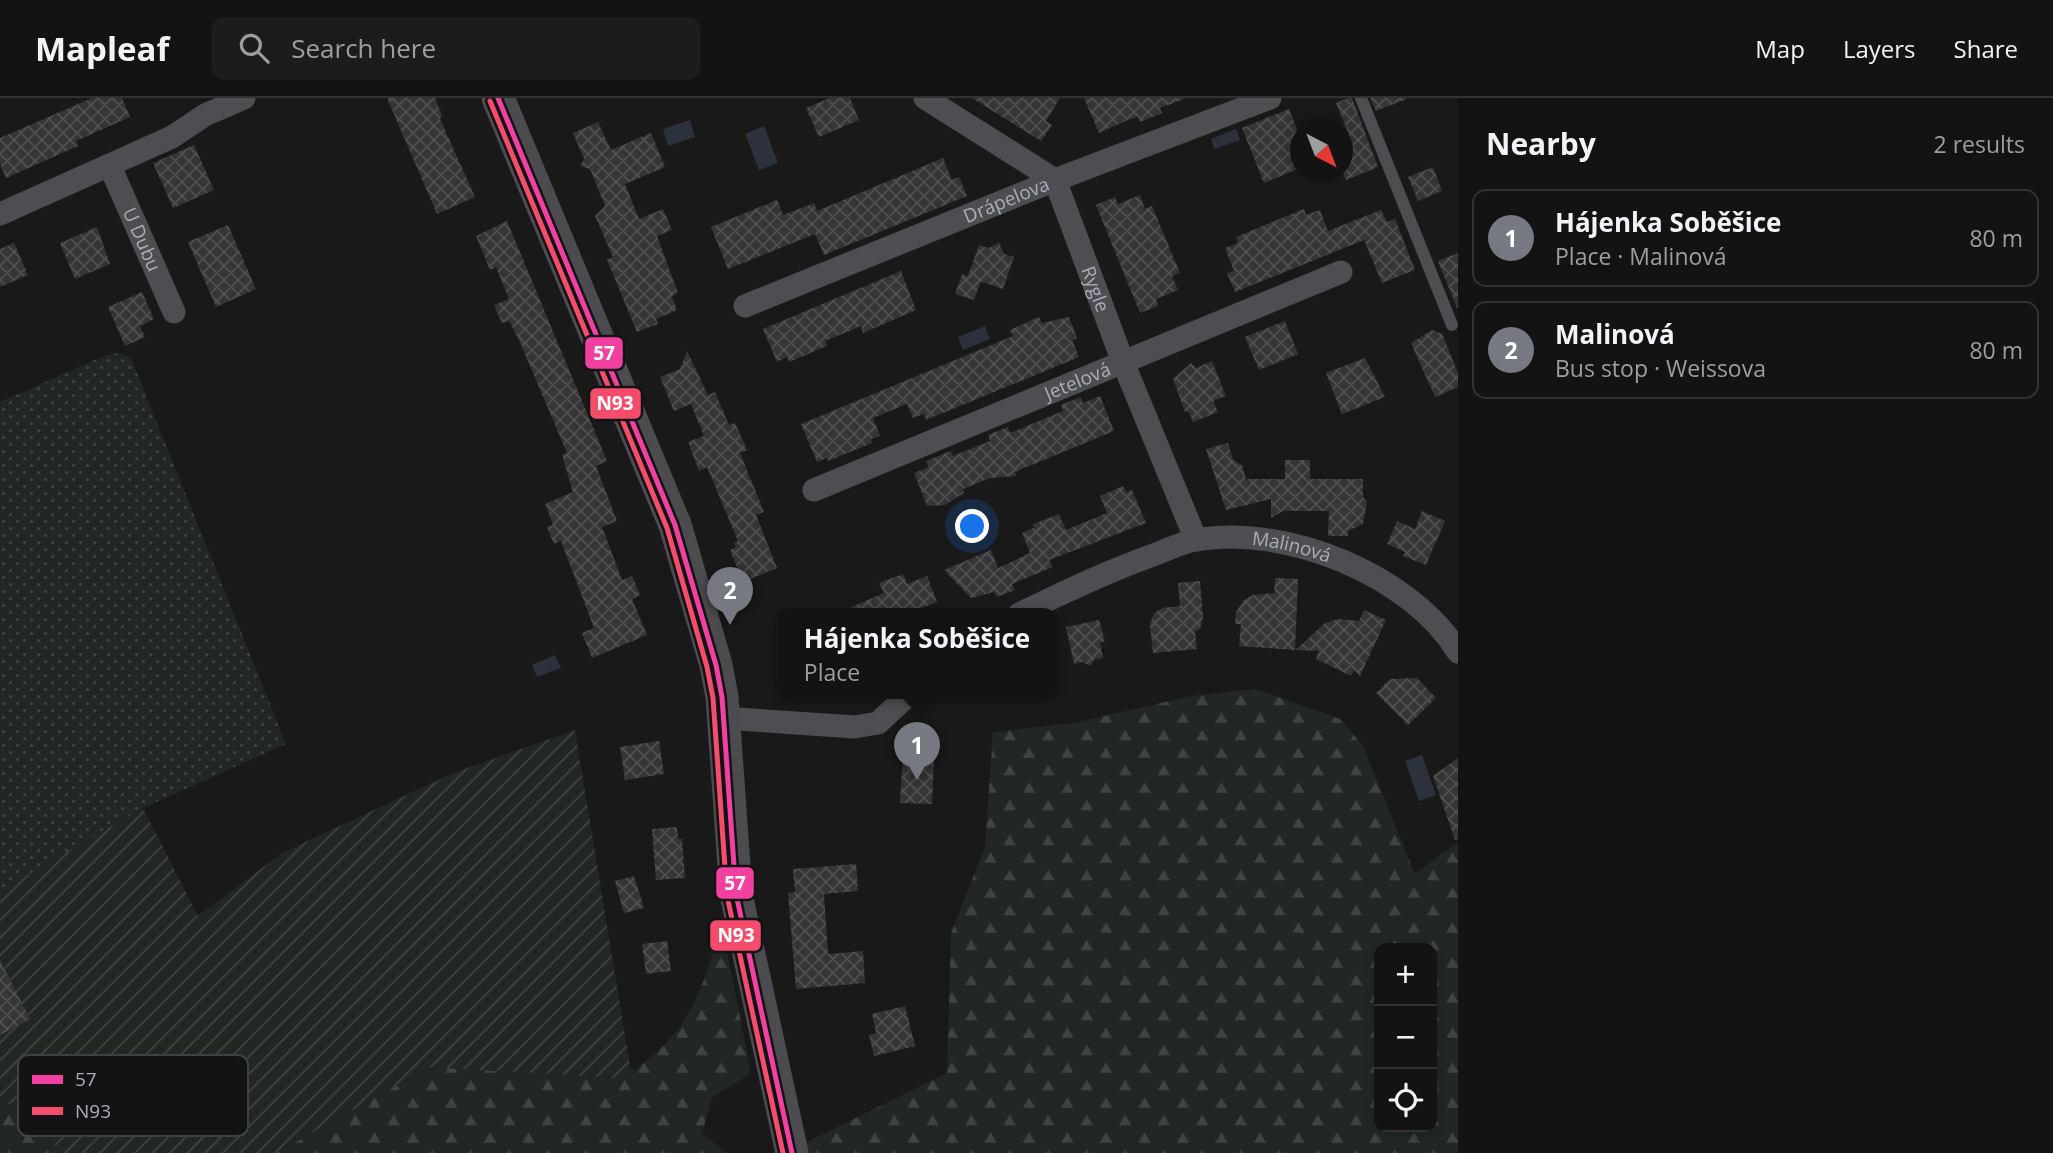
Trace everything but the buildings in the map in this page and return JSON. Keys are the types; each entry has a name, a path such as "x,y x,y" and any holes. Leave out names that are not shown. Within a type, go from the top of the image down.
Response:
{"street":[{"path":"0,214 173,137 205,115 244,98"},
{"path":"498,98 675,525 716,665 723,718 736,894 792,1153"},
{"path":"925,98 1055,180"},
{"name":"Drápelova","path":"745,306 1055,180 1270,98"},
{"name":"U Dubu","path":"110,166 174,312"},
{"name":"Rygle","path":"1055,180 1123,362 1196,540"},
{"name":"Jetelová","path":"814,490 1341,272"},
{"name":"Malinová","path":"1031,608 1112,569 1196,540 1253,538 1343,560 1399,590 1431,617 1458,653"},
{"path":"723,718 855,727 878,723 904,699"}],"lane":[{"path":"1361,98 1452,325"}],"green space":[{"path":"118,353 131,358 286,744 143,808 0,891 0,402 106,355"},
{"path":"1256,689 1340,719 1363,746 1415,874 1458,842 1458,1153 807,1153 805,1143 947,1073 951,933 985,847 993,732 1074,723 1191,696"},
{"path":"575,730 630,1066 616,1078 430,1067 276,1153 63,1153 44,1136 248,1136 248,1055 18,1055 18,1112 0,1096 0,891 143,808 198,916 282,853 453,773"},
{"path":"722,926 751,1073 712,1098 702,1133 726,1153 276,1153 430,1067 616,1078 630,1066 634,1071 670,1039 692,1007"},
{"path":"0,1096 18,1112 18,1136 44,1136 63,1153 0,1153"}],"shaded area":[{"path":"690,120 695,137 668,146 663,129"},
{"path":"764,126 778,163 759,170 745,134"},
{"path":"1236,129 1240,140 1214,149 1211,139"},
{"path":"985,326 990,339 963,350 958,337"},
{"path":"555,655 561,668 537,677 532,665"},
{"path":"1422,755 1436,795 1419,801 1405,761"}],"transit line":[{"name":"57","path":"498,98 675,525 716,665 722,697 736,894 792,1153"},
{"name":"N93","path":"490,101 667,528 707,667 713,698 727,896 783,1153"}],"place":[{"name":"Malinová","path":"730,625"},
{"name":"Hájenka Soběšice","path":"917,780"}]}
